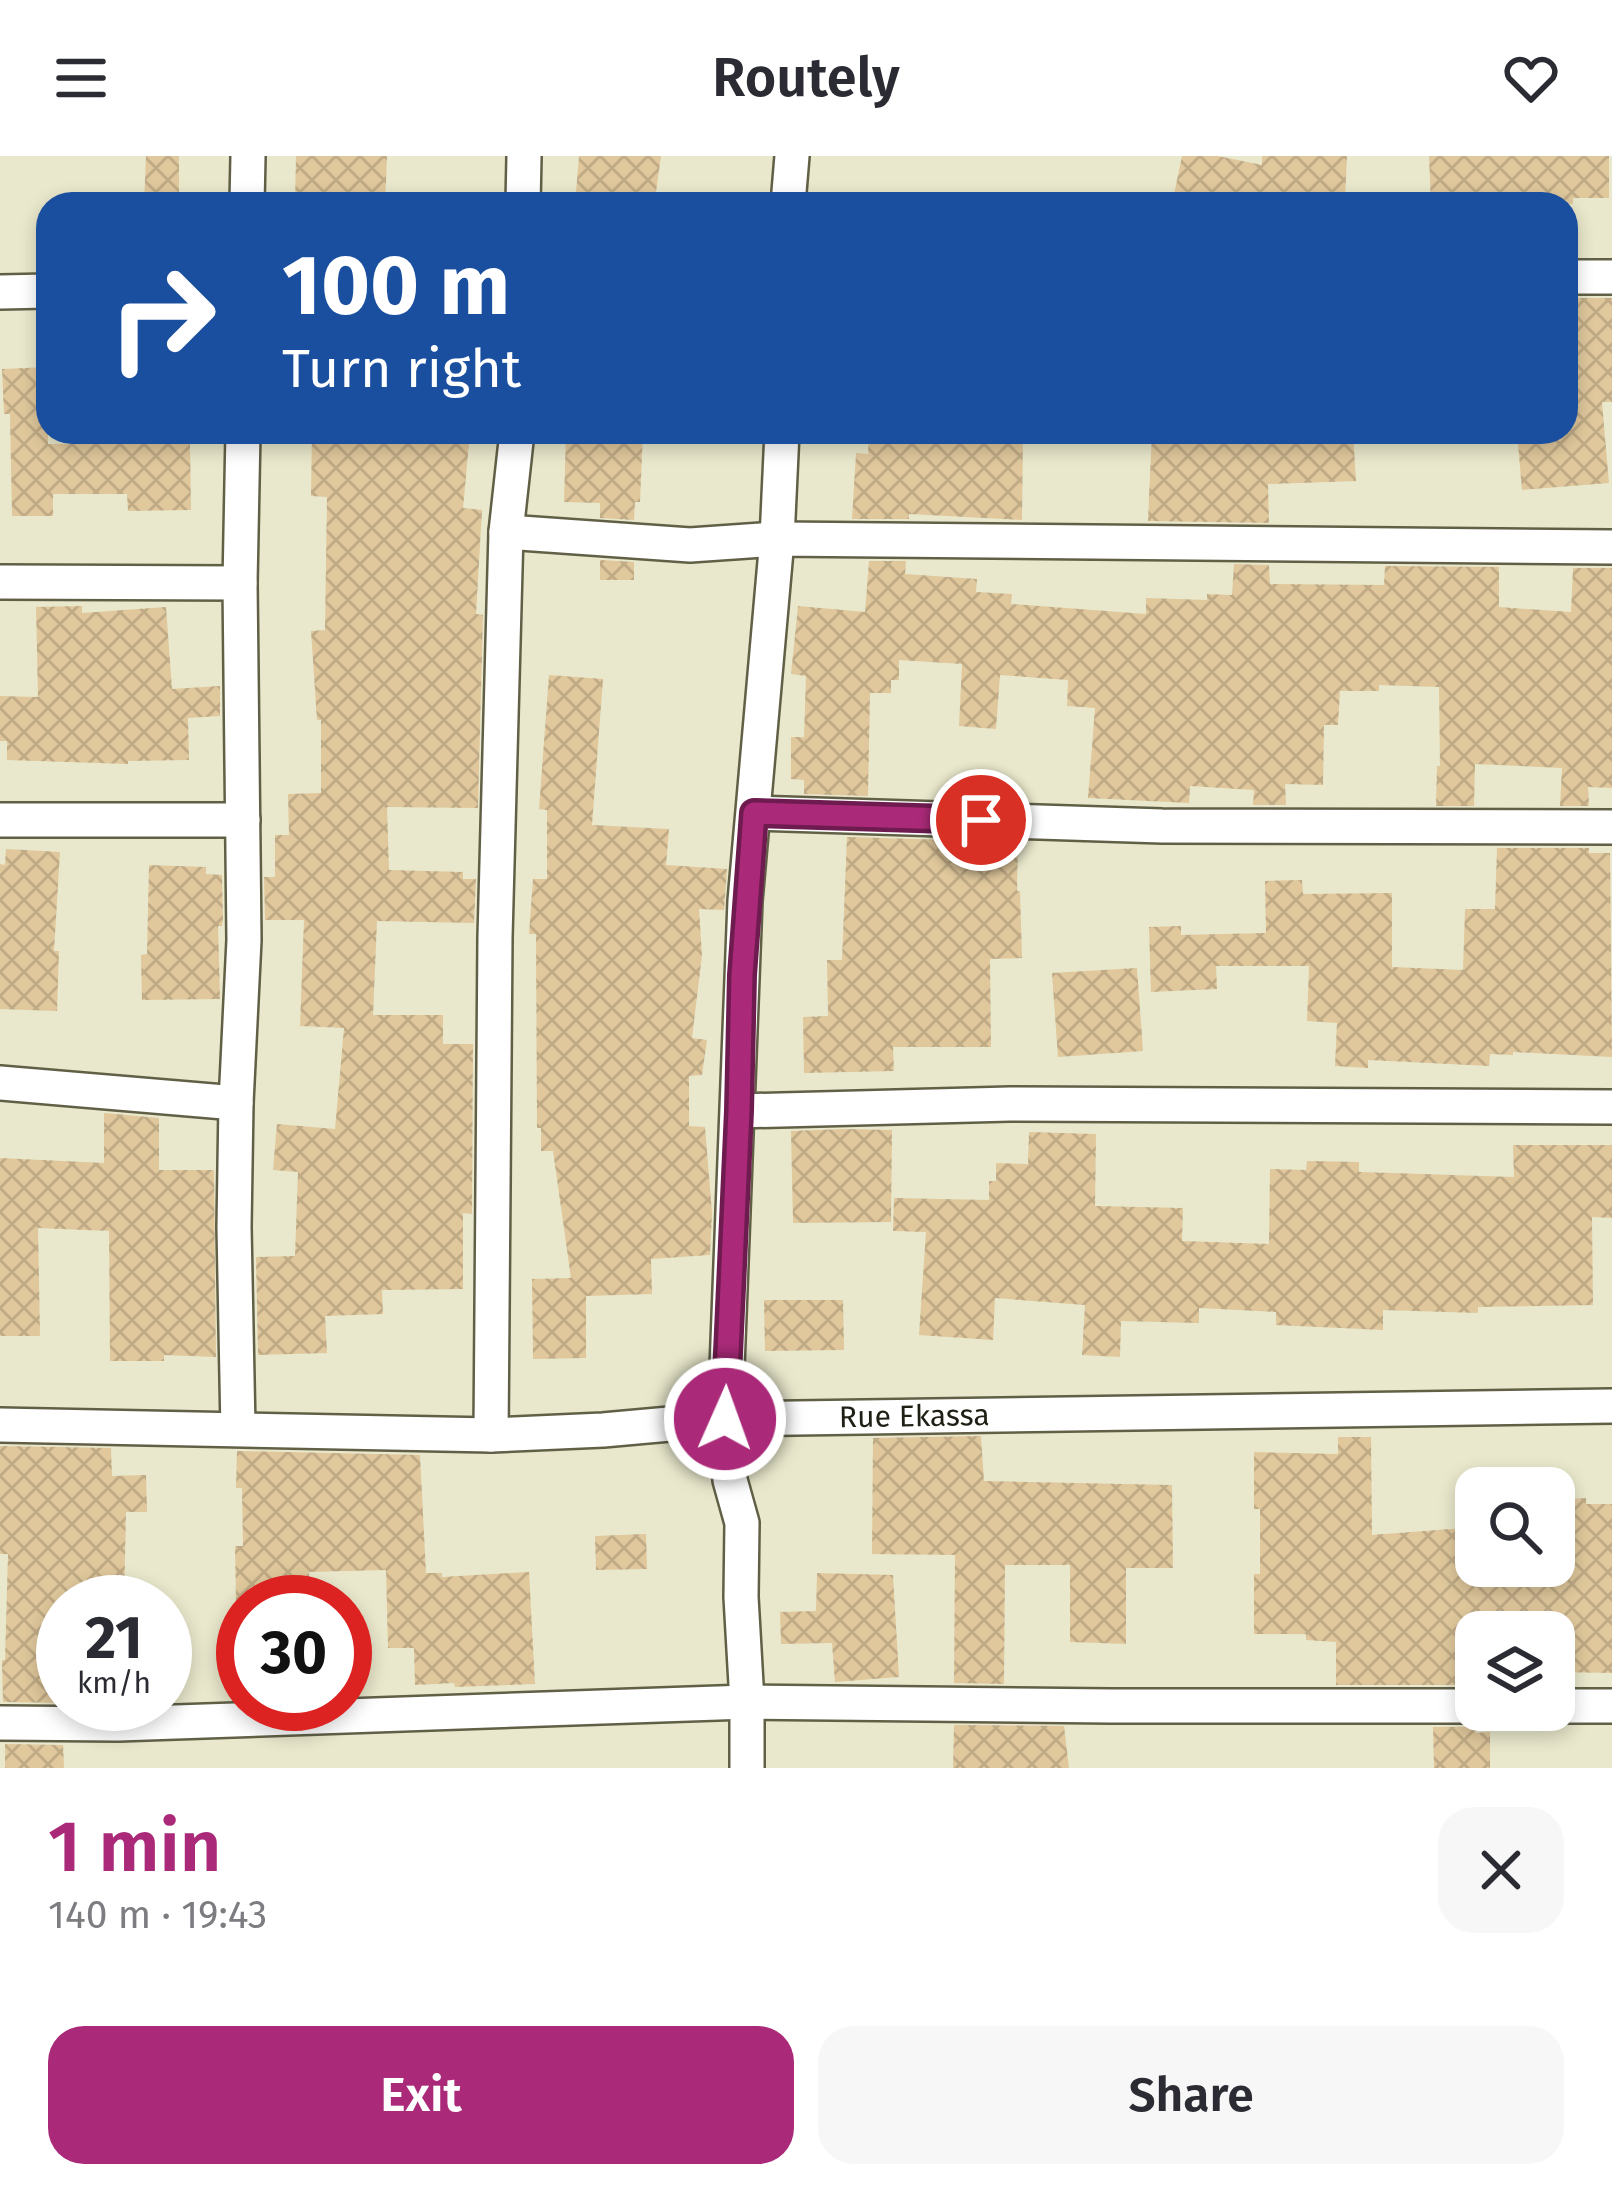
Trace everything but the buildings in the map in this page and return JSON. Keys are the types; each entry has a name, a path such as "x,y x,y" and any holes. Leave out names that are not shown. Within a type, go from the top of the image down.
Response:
{"street":[{"path":"247,192 248,156"},
{"path":"523,192 524,156"},
{"path":"789,192 792,156"},
{"path":"1578,277 1612,277"},
{"path":"0,292 36,291"},
{"path":"238,1429 234,1227 244,940 243,444"},
{"path":"491,1435 506,532 516,444"},
{"path":"748,1768 742,1523 730,1480 725,1419 743,945 781,444"},
{"path":"506,532 691,545 777,538 1612,547"},
{"path":"0,582 240,583"},
{"path":"754,813 1162,826 1612,827"},
{"path":"0,820 242,820"},
{"path":"0,1083 236,1103"},
{"path":"739,1111 1010,1103 1612,1107"},
{"name":"Rue Ekassa","path":"0,1425 491,1435 725,1419 1612,1406"},
{"path":"0,1723 118,1724 747,1702 1455,1706"},
{"path":"1575,1706 1612,1706"}],"route":[{"path":"725,1419 740,1012 754,813 981,820"}]}
